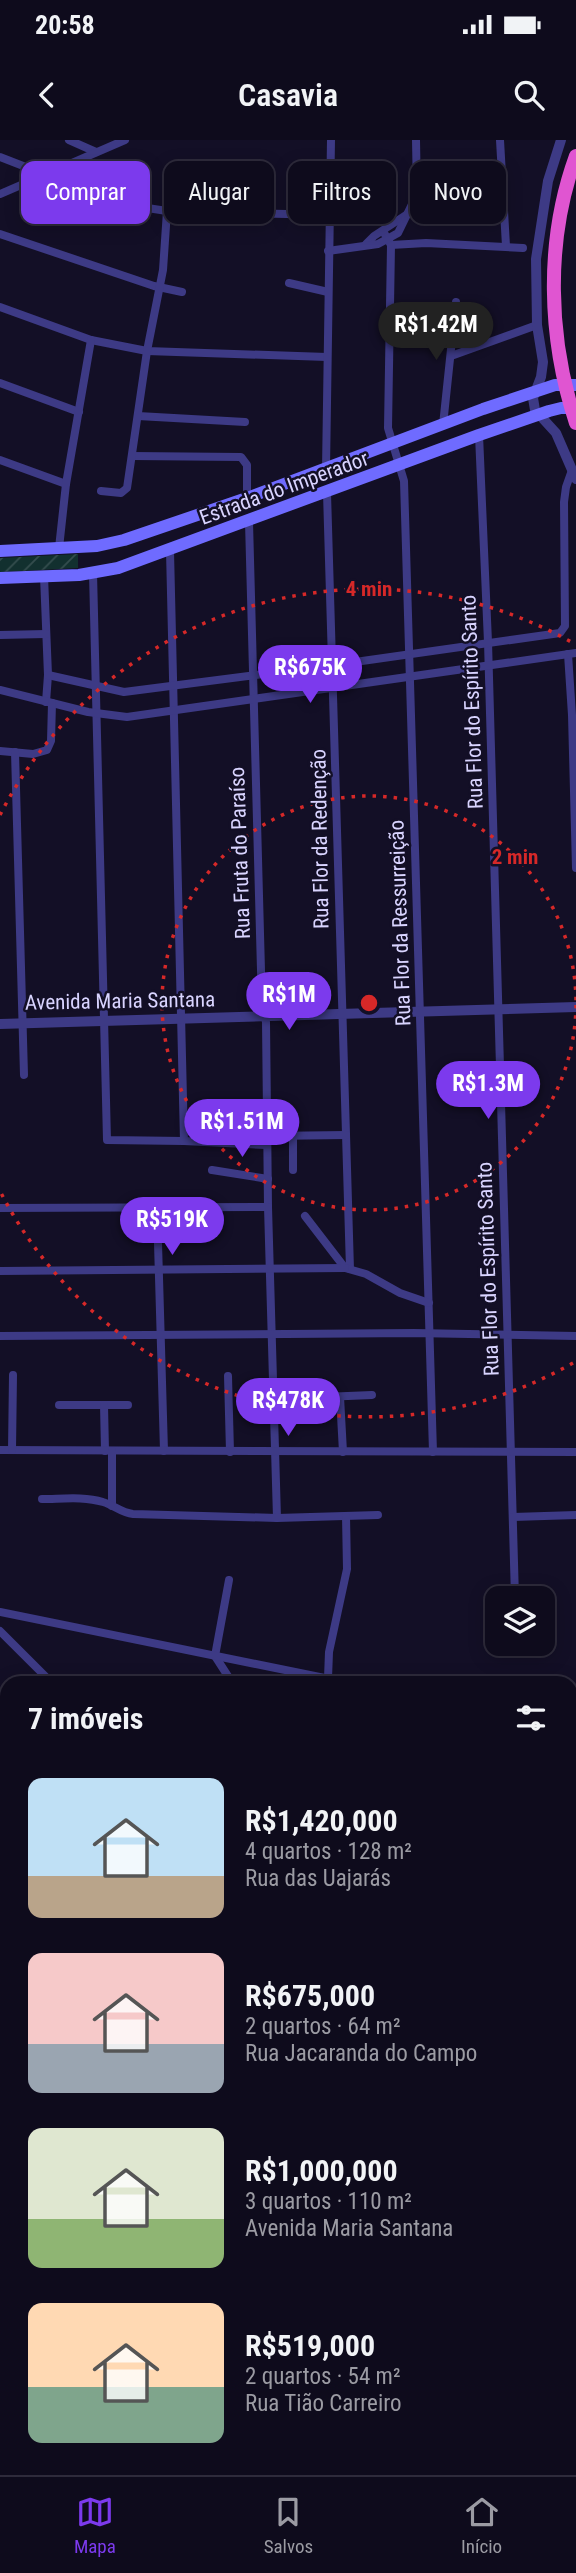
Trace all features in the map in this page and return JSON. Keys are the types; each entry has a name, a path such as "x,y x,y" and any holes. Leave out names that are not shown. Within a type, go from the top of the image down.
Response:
{"highway":[{"path":"576,156 563,203 554,286 557,349 576,423"}],"main road":[{"name":"Estrada do Imperador","path":"0,551 106,545 326,469 392,440 555,385 574,385"},
{"name":"Estrada do Imperador","path":"0,578 93,573 170,551 538,414 561,408 576,408"},
{"path":"479,435 483,410"}],"street":[{"path":"69,140 96,152"},
{"path":"76,161 125,140"},
{"path":"330,161 331,140"},
{"path":"389,243 398,233 417,194 416,140"},
{"path":"500,140 506,246"},
{"path":"48,675 124,692 252,674 334,666 560,632 564,629 564,502 566,487 574,475 556,433 538,414 534,404 543,362 537,326 536,265 541,214 561,140"},
{"path":"0,157 21,165"},
{"path":"0,194 21,185"},
{"path":"366,244 409,213"},
{"path":"101,491 125,491 160,287 166,224"},
{"path":"326,469 329,224"},
{"path":"383,231 389,243"},
{"path":"0,234 182,292"},
{"path":"328,251 389,243 523,247"},
{"name":"Rua Flor da Ressurreição","path":"389,243 388,428 404,481 433,1452"},
{"path":"289,283 328,292"},
{"path":"443,425 456,302"},
{"path":"0,307 90,340 147,351 327,357"},
{"path":"451,356 537,326"},
{"path":"59,548 66,484 90,340"},
{"path":"0,383 79,412"},
{"path":"138,416 246,422"},
{"name":"Rua Flor do Espírito Santo","path":"479,435 500,1009 515,1586"},
{"path":"132,456 241,457 247,465 247,498"},
{"path":"0,460 66,484"},
{"name":"Rua Flor da Redenção","path":"327,493 334,666 348,1268"},
{"name":"Rua Fruta do Paraíso","path":"249,522 277,1518"},
{"path":"170,551 184,1141"},
{"path":"93,573 107,1140 267,1140 293,1136 346,1135"},
{"path":"0,751 33,754 47,750 51,741 44,576"},
{"path":"0,635 47,635"},
{"path":"0,690 96,713 127,717 572,653 576,868"},
{"path":"15,752 24,1075"},
{"name":"Avenida Maria Santana","path":"0,1024 576,1007"},
{"path":"293,1136 293,1170"},
{"path":"212,1170 268,1179"},
{"path":"0,1208 268,1207"},
{"path":"157,1208 164,1451"},
{"path":"305,1216 348,1268"},
{"path":"0,1271 348,1268 366,1274 400,1293 429,1303"},
{"path":"0,1336 576,1336"},
{"path":"12,1450 13,1375"},
{"path":"228,1376 230,1452"},
{"path":"275,1399 372,1395"},
{"path":"340,1397 343,1452"},
{"path":"59,1405 128,1405"},
{"path":"104,1405 112,1506"},
{"path":"0,1450 576,1452"},
{"path":"42,1499 87,1499 112,1506 126,1514 277,1518 378,1515"},
{"path":"513,1517 576,1515"},
{"path":"328,1676 329,1652 346,1575 346,1517"},
{"path":"228,1676 215,1656 229,1580"},
{"path":"0,1612 318,1676"},
{"path":"0,1631 44,1676"}],"green space":[{"path":"78,554 78,568 0,572 0,558"}]}
